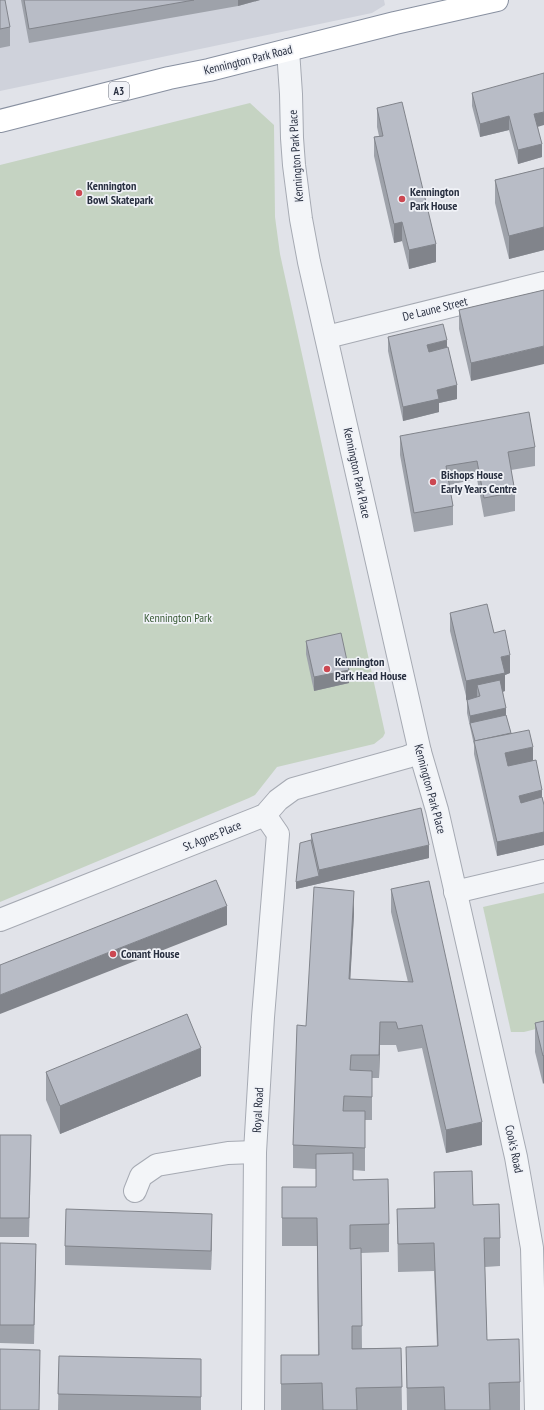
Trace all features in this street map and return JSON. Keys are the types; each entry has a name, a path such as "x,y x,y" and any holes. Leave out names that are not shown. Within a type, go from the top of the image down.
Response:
{"highway":[{"name":"Kennington Park Road","path":"0,121 169,78 209,70 497,0"}],"street":[{"name":"Kennington Park Place","path":"288,50 292,138 301,219 309,262 327,337 376,564 420,752 437,810 455,892"},
{"name":"De Laune Street","path":"327,337 544,283"},
{"name":"St. Agnes Place","path":"0,920 265,815 278,800 293,789 420,752"},
{"name":"Royal Road","path":"254,1410 255,1152 263,1017 278,834 265,815"},
{"path":"455,892 544,870"},
{"name":"Cook's Road","path":"455,892 471,953 538,1249 536,1410"},
{"path":"135,1191 141,1176 157,1165 228,1154 255,1152"}],"shaded area":[{"path":"0,0 384,0 385,5 372,13 0,91"}],"green space":[{"name":"Kennington Park","path":"250,103 274,125 275,217 280,254 385,733 383,737 374,744 277,767 255,795 249,798 0,902 0,165"},
{"path":"544,893 544,1027 524,1032 511,1032 483,907"}],"building":[{"path":"0,0 5,0 10,27 0,29"},
{"path":"24,0 194,0 29,29"},
{"path":"544,73 544,112 534,114 542,144 518,150 509,116 480,124 472,93"},
{"name":"Kennington Park House","path":"402,102 436,244 409,250 402,222 394,224 374,137 383,136 377,108"},
{"path":"544,168 544,227 509,236 495,180"},
{"path":"544,290 544,346 471,363 459,310"},
{"path":"443,324 447,340 427,345 429,352 448,347 457,385 437,390 439,399 403,407 388,337"},
{"name":"Bishops House Early Years Centre","path":"529,412 535,447 508,452 515,492 484,498 477,461 446,466 453,506 414,513 400,436"},
{"path":"487,604 494,633 505,630 510,655 501,657 505,673 466,681 450,613"},
{"path":"341,633 349,670 314,677 306,641"},
{"path":"500,680 506,708 470,716 467,700 480,696 477,685"},
{"path":"506,715 511,733 475,741 470,723"},
{"path":"529,730 533,747 505,753 508,766 536,760 542,790 519,796 521,803 542,797 544,805 544,832 497,842 474,741"},
{"path":"421,808 429,845 319,870 311,834"},
{"path":"311,840 319,876 296,882 300,843"},
{"path":"216,880 227,906 0,995 0,965"},
{"path":"429,881 482,1122 446,1130 422,1025 398,1029 396,1022 380,1022 379,1055 351,1055 350,1070 372,1071 372,1097 344,1096 343,1111 365,1111 365,1148 293,1145 297,1025 306,1026 314,887 354,891 349,979 413,982 391,889"},
{"path":"187,1014 201,1048 60,1106 46,1072"},
{"path":"544,1021 544,1055 543,1056 535,1023"},
{"path":"0,1135 31,1135 29,1218 0,1218"},
{"path":"353,1153 353,1180 388,1179 389,1224 350,1225 350,1249 361,1248 362,1326 352,1326 352,1349 401,1348 402,1387 356,1388 357,1410 323,1410 322,1383 281,1384 281,1355 319,1355 317,1218 282,1218 282,1187 316,1187 316,1154"},
{"path":"472,1171 473,1205 499,1204 500,1238 484,1238 487,1340 519,1339 520,1382 489,1383 490,1410 445,1410 444,1387 407,1388 406,1347 438,1346 434,1243 398,1244 397,1209 435,1208 434,1172"},
{"path":"66,1209 212,1214 211,1251 65,1246"},
{"path":"0,1243 36,1244 34,1325 0,1325"},
{"path":"0,1349 40,1350 39,1410 0,1410"},
{"path":"59,1356 201,1359 201,1397 58,1394"}],"place":[{"name":"Kennington Bowl Skatepark","path":"79,193"},
{"name":"Kennington Park House","path":"402,199"},
{"name":"Bishops House Early Years Centre","path":"433,482"},
{"name":"Kennington Park Head House","path":"327,669"},
{"name":"Conant House","path":"113,954"}]}
